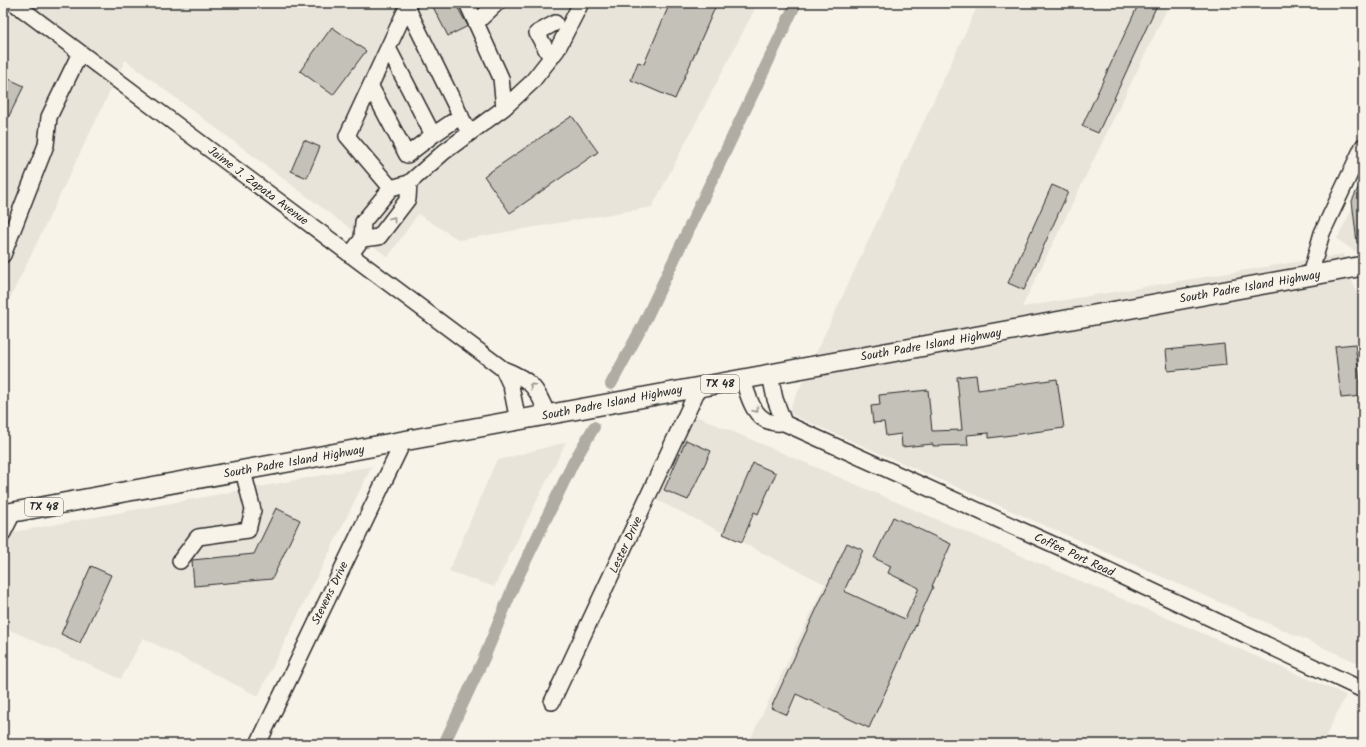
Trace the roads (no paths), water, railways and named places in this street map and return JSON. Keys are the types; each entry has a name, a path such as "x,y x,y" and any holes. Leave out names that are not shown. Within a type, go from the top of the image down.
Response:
{"main road":[{"name":"South Padre Island Highway","path":"8,514 1363,266"}],"street":[{"name":"Jaime J. Zapata Avenue","path":"14,3 503,369 521,376 538,392 548,416"},
{"path":"467,3 501,78 504,108"},
{"path":"476,23 497,3"},
{"path":"350,255 362,240 363,222 391,188 409,183 444,152 504,108 531,83 557,50 581,3"},
{"path":"391,188 347,136 408,5"},
{"path":"408,5 469,133"},
{"path":"551,58 537,32 555,23"},
{"path":"388,48 433,136"},
{"path":"3,255 46,145 49,116 80,53"},
{"path":"371,87 407,155 460,116"},
{"path":"1310,275 1322,233 1363,146"},
{"path":"362,240 379,236 408,199 409,183"},
{"name":"Jaime J. Zapata Avenue","path":"503,369 511,386 518,421"},
{"path":"770,375 775,400 784,423"},
{"name":"Coffee Port Road","path":"743,380 751,404 758,414 770,422 784,423 1059,547 1363,690"},
{"name":"Lester Drive","path":"552,702 699,387"},
{"name":"Stevens Drive","path":"258,744 403,442"},
{"path":"180,561 198,537 248,530 253,510 243,471"},
{"path":"3,532 8,514"}],"waterway":[{"path":"611,384 642,327 796,3"},
{"path":"444,744 484,658 514,585 573,463 594,427"}]}
